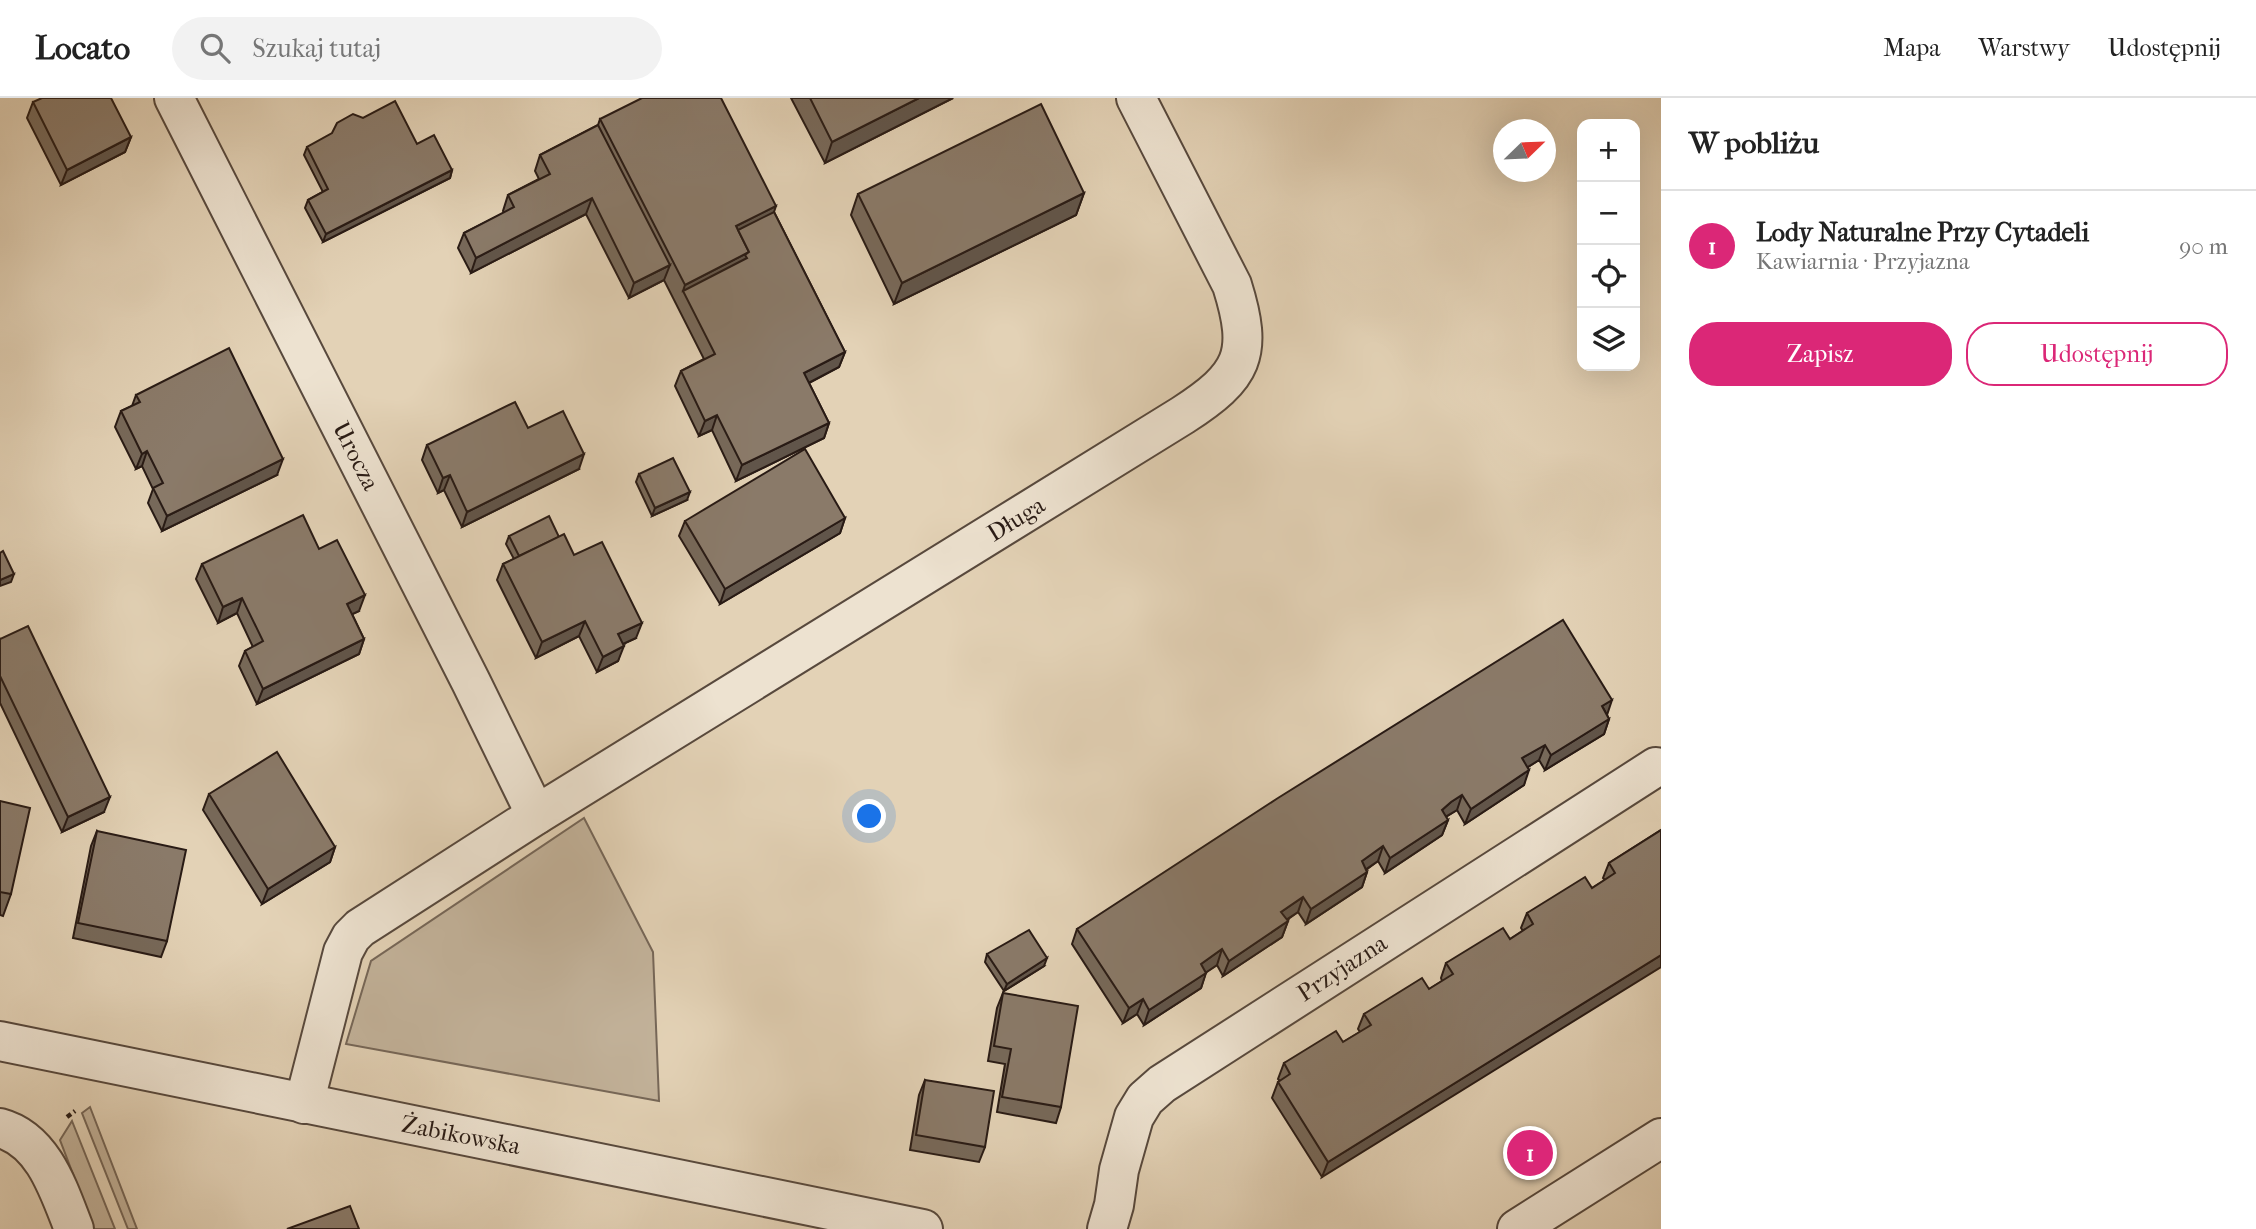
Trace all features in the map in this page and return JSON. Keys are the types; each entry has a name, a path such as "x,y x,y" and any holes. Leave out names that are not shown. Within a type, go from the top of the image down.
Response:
{"street":[{"name":"Urocza","path":"174,98 471,682 536,816"},
{"name":"Długa","path":"304,1104 343,952 351,937 360,928 1183,415 1209,398 1226,382 1239,361 1244,337 1241,313 1232,285 1136,98"},
{"name":"Przyjazna","path":"1107,1229 1123,1151 1134,1117 1145,1099 1162,1084 1656,767"},
{"name":"Żabikowska","path":"0,1041 923,1229"},
{"path":"0,1128 28,1143 46,1164 74,1229"},
{"path":"1517,1229 1661,1138"}],"shaded area":[{"path":"584,818 653,952 659,1101 346,1044 371,961"},
{"path":"90,1107 137,1229 128,1229 82,1113"},
{"path":"72,1121 115,1229 94,1229 60,1140"}],"building":[{"path":"42,98 111,98 131,137 67,170 33,102"},
{"path":"642,98 721,98 776,206 736,226 749,252 685,285 600,119"},
{"path":"810,98 919,98 832,142"},
{"path":"395,101 417,144 434,135 452,170 326,234 308,200 328,189 307,147 332,133 337,123 353,114 363,118"},
{"path":"1041,104 1084,193 902,283 858,194"},
{"path":"598,125 670,265 634,283 592,198 476,258 464,233 514,207 508,195 550,174 540,155"},
{"path":"774,212 845,352 804,373 829,423 742,465 717,415 705,421 681,371 715,354 683,291 747,258 745,255 749,252 738,230"},
{"path":"229,348 283,459 167,516 153,488 163,483 147,451 142,454 121,411 140,402 136,395"},
{"path":"515,402 528,428 563,411 584,454 467,512 450,475 443,478 427,445"},
{"path":"805,449 845,518 725,589 685,521"},
{"path":"673,458 690,492 655,508 639,474"},
{"path":"303,515 319,549 337,540 365,595 347,604 364,639 263,689 245,651 263,641 242,598 223,607 202,564"},
{"path":"549,516 559,537 519,556 509,536"},
{"path":"564,534 574,555 602,542 642,623 618,634 624,646 603,657 585,621 542,642 503,564"},
{"path":"3,551 14,574 0,580 0,553"},
{"path":"1563,620 1612,700 1602,706 1609,719 1551,755 1545,745 1522,758 1529,770 1471,809 1462,795 1442,810 1448,820 1390,858 1383,846 1362,861 1367,872 1311,909 1303,897 1281,912 1288,921 1229,961 1222,949 1201,964 1206,973 1149,1010 1143,999 1129,1008 1077,929 1278,798"},
{"path":"28,626 110,797 68,817 0,676 0,639"},
{"path":"277,752 335,847 268,889 209,794"},
{"path":"0,801 30,808 11,894 0,892"},
{"path":"1661,830 1661,955 1328,1162 1278,1082 1290,1074 1284,1063 1336,1031 1343,1042 1371,1025 1364,1014 1422,978 1429,989 1453,974 1446,963 1503,928 1510,939 1533,924 1527,913 1585,877 1592,888 1615,873 1609,863"},
{"path":"97,831 186,850 167,941 78,923"},
{"path":"1029,930 1047,958 1007,984 987,954"},
{"path":"1003,993 1078,1006 1061,1107 1002,1097 1011,1049 994,1046"},
{"path":"925,1080 994,1091 985,1147 916,1135"},
{"path":"1523,1129 1548,1140 1541,1158 1516,1148"},
{"path":"350,1206 359,1229 287,1229"}],"place":[{"name":"Lody Naturalne Przy Cytadeli","path":"1530,1153"}]}
